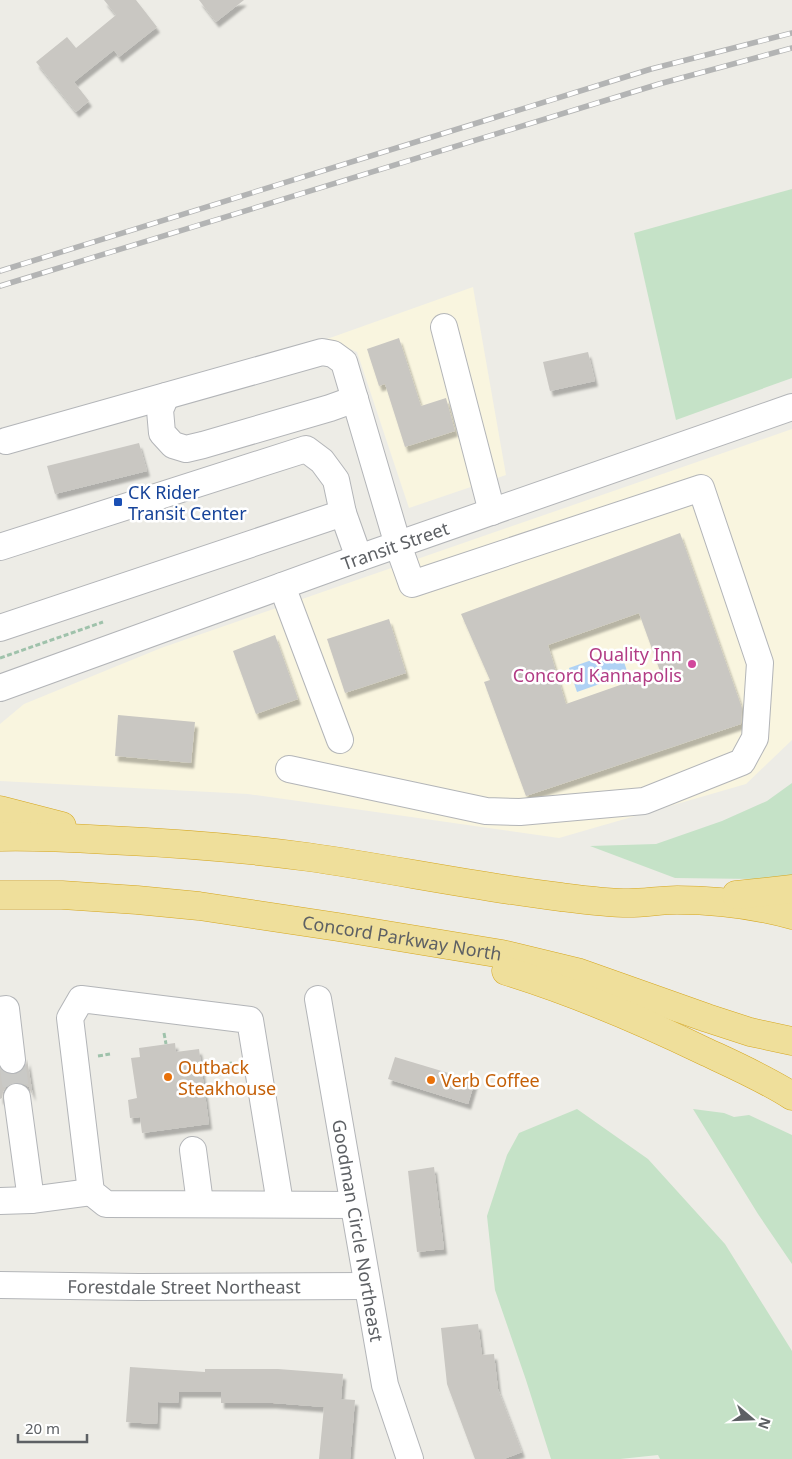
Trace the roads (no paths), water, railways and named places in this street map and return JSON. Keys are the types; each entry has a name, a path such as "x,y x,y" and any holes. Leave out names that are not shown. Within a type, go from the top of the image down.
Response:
{"highway":[{"path":"0,810 122,841"},
{"path":"0,837 28,836 247,849 310,857 517,892 595,901 630,903 792,889"},
{"name":"Concord Parkway North","path":"0,895 62,895 199,906 492,953 544,963 577,972 741,1029 792,1040"},
{"path":"677,900 748,906 792,915"},
{"path":"375,933 478,962 546,984 674,1036 776,1086 792,1096"}],"street":[{"path":"444,326 492,512"},
{"path":"6,440 322,352 333,354 344,362 398,545 412,584 701,488 760,663 756,738 742,762 644,801 520,812 486,810 289,769"},
{"path":"166,396 160,410 162,433 173,446 186,449 330,408 355,399"},
{"name":"Transit Street","path":"0,688 359,558 792,407"},
{"path":"0,547 306,449 322,461 336,480 343,513 359,558"},
{"path":"0,628 343,513"},
{"path":"282,586 340,740"},
{"path":"280,1203 250,1020 81,998 70,1018 91,1192 106,1204 353,1204"},
{"name":"Goodman Circle Northeast","path":"318,999 385,1385 410,1459"},
{"path":"3,1009 12,1060"},
{"path":"17,1097 30,1200"},
{"path":"193,1150 200,1203"},
{"path":"0,1201 30,1200 91,1192"},
{"name":"Forestdale Street Northeast","path":"0,1285 138,1287 367,1286"}],"water":[{"path":"620,650 628,674 577,692 569,668"}],"tunnel":[{"path":"12,1060 17,1097"}],"railway":[{"path":"0,271 651,69 792,33"},
{"path":"0,286 659,84 792,48"}],"place":[{"name":"CK Rider Transit Center","path":"118,502"},
{"name":"Quality Inn Concord Kannapolis","path":"692,664"},
{"name":"Outback Steakhouse","path":"168,1077"},
{"name":"Verb Coffee","path":"431,1080"}]}
